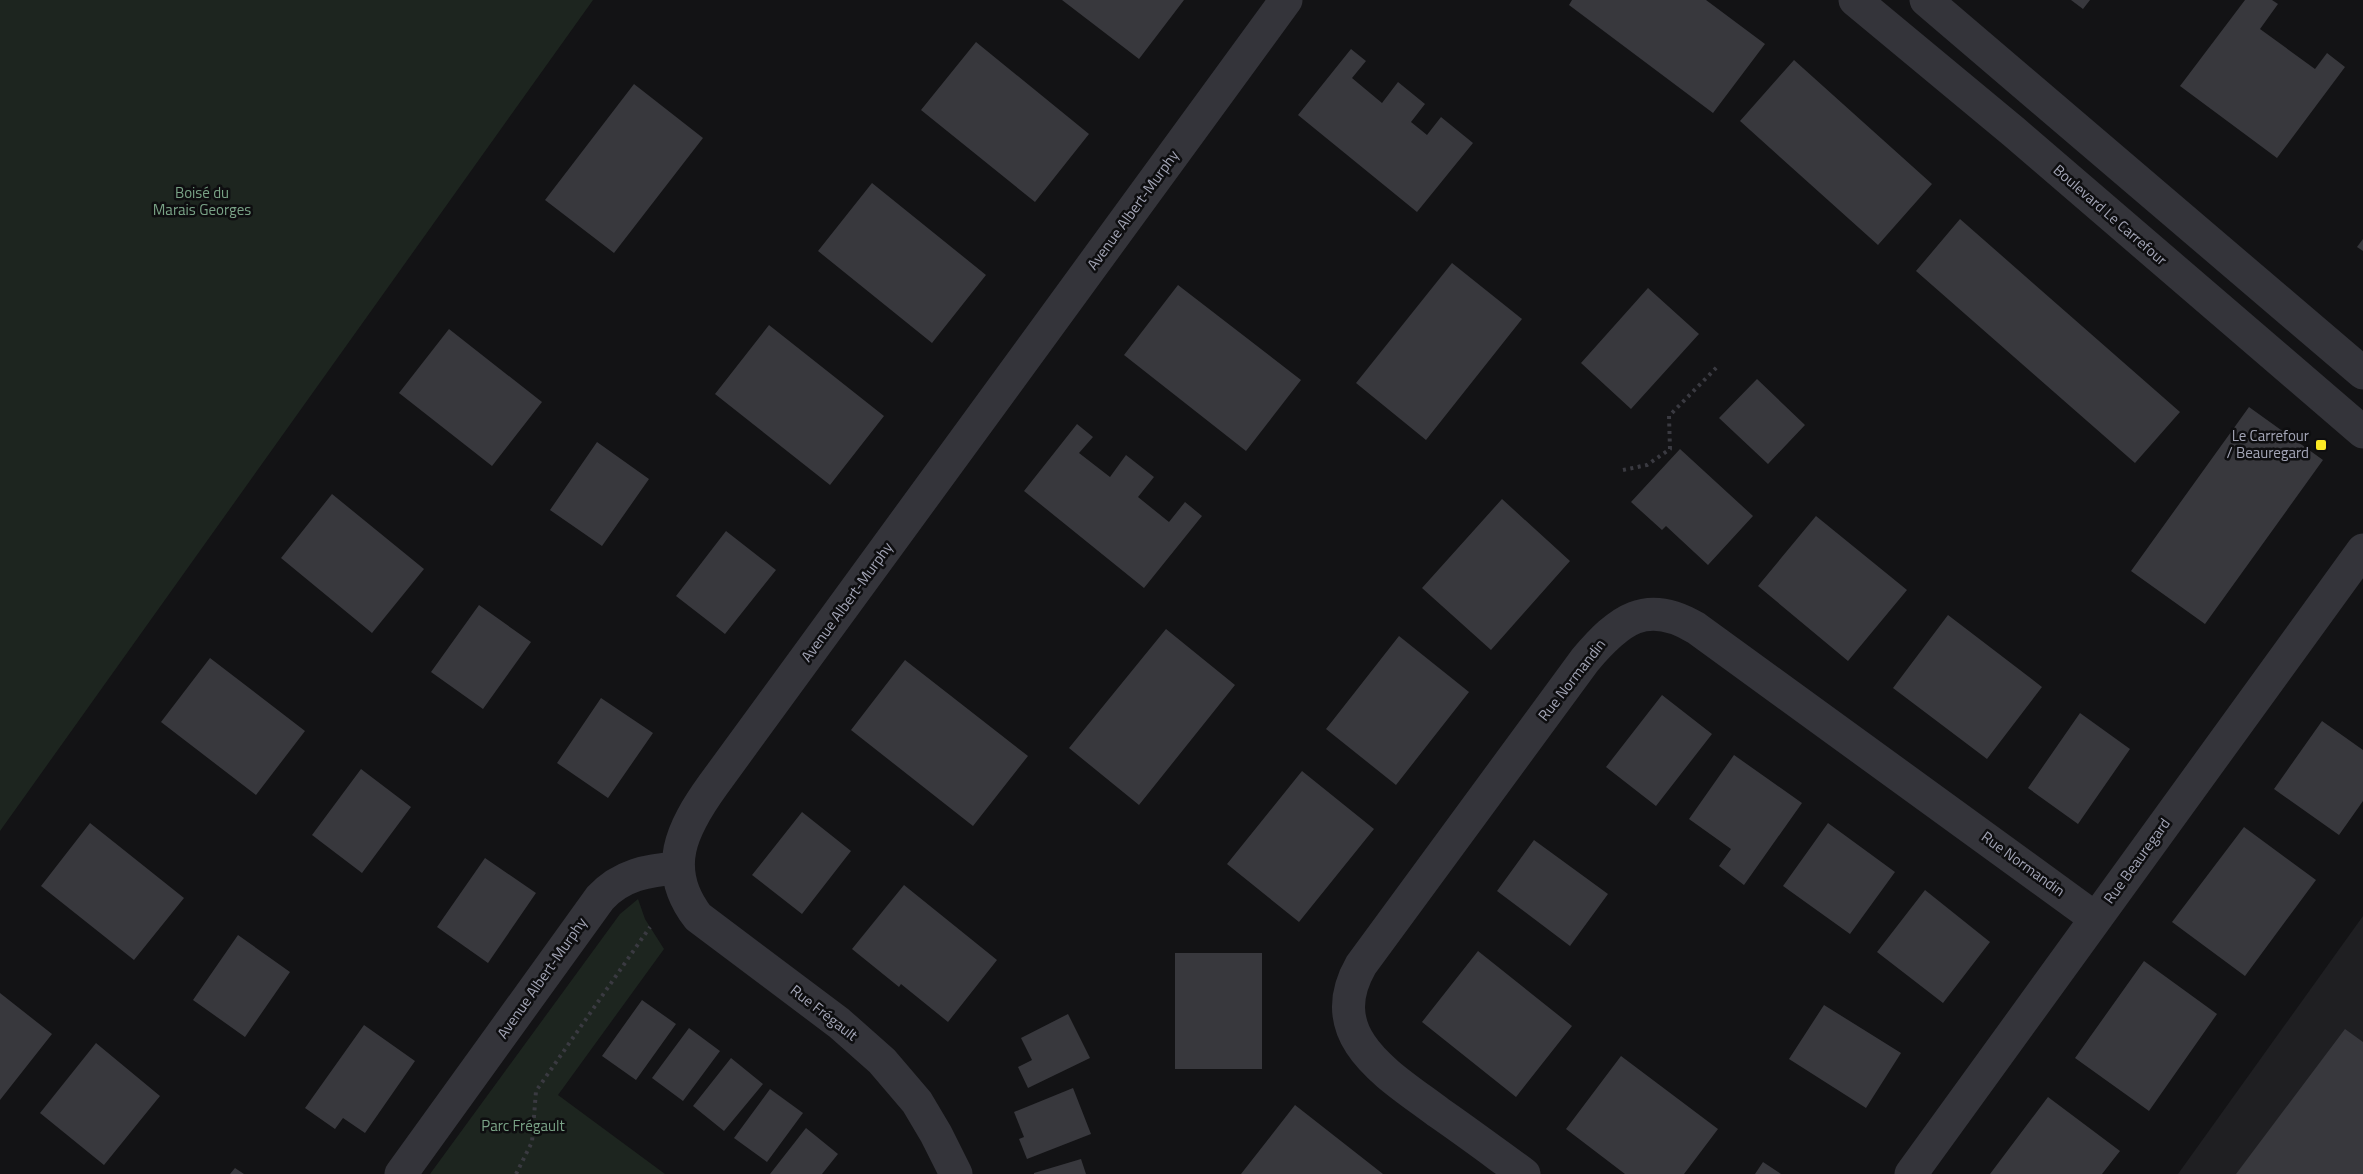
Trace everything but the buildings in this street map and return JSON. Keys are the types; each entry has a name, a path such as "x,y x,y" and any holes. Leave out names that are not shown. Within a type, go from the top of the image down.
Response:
{"street":[{"name":"Avenue Albert-Murphy","path":"401,1174 609,888 636,874 678,868 682,840 700,804 1286,0"},
{"name":"Boulevard Le Carrefour","path":"1855,0 2023,140 2363,432"},
{"path":"1926,0 2363,373"},
{"name":"Rue Beauregard","path":"1911,1174 2363,550"},
{"name":"Rue Normandin","path":"1524,1174 1399,1083 1370,1058 1359,1043 1352,1027 1349,1014 1349,990 1361,965 1586,660 1611,631 1630,620 1651,614 1663,614 1680,618 1696,628 2095,918"},
{"name":"Rue Frégault","path":"678,868 686,900 698,917 839,1023 882,1061 917,1102 956,1174"}],"path":[{"path":"1623,470 1647,465 1670,449 1669,416 1718,366"},
{"path":"516,1174 532,1142 536,1090 650,927"}],"shaded area":[{"path":"2363,916 2363,1174 2178,1174"}],"green space":[{"name":"Boisé du Marais Georges","path":"0,0 593,0 0,831"},
{"name":"Parc Frégault","path":"638,899 645,919 664,949 558,1095 665,1174 430,1174 620,914"}],"place":[{"name":"Le Carrefour / Beauregard","path":"2321,445"}]}
